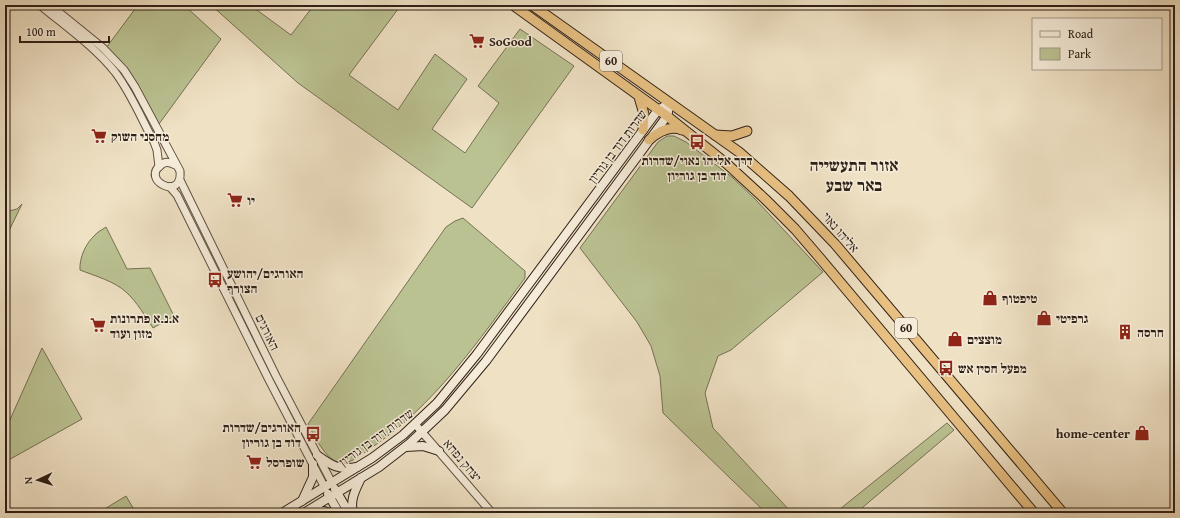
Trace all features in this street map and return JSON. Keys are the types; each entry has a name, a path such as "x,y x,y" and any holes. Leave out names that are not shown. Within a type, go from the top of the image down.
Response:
{"highway":[{"name":"60","path":"513,5 667,116 727,164 765,198 794,229 1034,513"},
{"name":"אליהו נאוי","path":"532,5 739,152 790,196 835,244 1063,513"},
{"path":"545,5 547,12 552,19"},
{"path":"638,95 644,111 643,130"},
{"path":"649,140 656,134 666,130 675,128 685,131"},
{"path":"713,134 732,136 747,131"}],"main road":[{"name":"שדרות דוד בן גוריון","path":"282,513 360,466 392,444 415,424 448,391 658,110 670,103"},
{"name":"שדרות דוד בן גוריון","path":"305,512 362,478 405,447 423,432 445,410 486,361 667,116 670,103"},
{"path":"405,447 423,446 439,451"},
{"path":"317,455 335,467 349,468 360,466"},
{"path":"302,501 313,477 313,464"},
{"path":"353,513 351,499 362,478"},
{"path":"328,485 330,497 339,513"},
{"name":"האורגים","path":"328,485 338,493 349,513"},
{"path":"305,512 324,511 330,513"}],"street":[{"path":"40,5 77,32 103,48 124,70 135,87 180,172 180,180 178,183 170,187 163,186 157,181 157,150 127,90 106,63 77,32 50,5"},
{"path":"158,167 168,162 175,165"},
{"name":"האורגים","path":"180,180 276,376 317,455 328,485"},
{"name":"האורגים","path":"170,187 177,195 268,378 313,464 328,485"},
{"name":"יצחק נפחא","path":"415,424 492,513"}],"green space":[{"path":"138,5 184,5 221,39 159,124 137,83 123,64 106,48"},
{"path":"211,5 250,5 291,35 314,5 401,5 349,75 398,110 435,54 467,79 432,129 465,153 499,103 478,86 520,29 574,66 472,208 298,83"},
{"path":"667,136 674,136 686,142 733,178 756,200 823,272 731,350 718,356 705,393 713,428 792,513 766,513 663,413 660,376 651,346 637,322 580,248 658,142"},
{"path":"22,204 5,239 5,212 17,209"},
{"path":"463,218 525,271 525,278 473,348 435,393 414,414 392,433 356,458 344,463 335,461 323,450 308,424 446,227"},
{"path":"106,227 127,269 150,268 174,316 153,328 134,300 121,288 104,279 80,270 82,256 86,246 96,234"},
{"path":"42,348 82,419 5,462 5,431"},
{"path":"947,423 954,430 856,513 835,513"},
{"path":"126,496 136,513 98,513"}],"railway":[{"path":"5,19 12,5"}],"place":[{"name":"SoGood","path":"477,41"},
{"name":"מחסני השוק","path":"99,136"},
{"name":"דרך אליהו נאוי/שדרות דוד בן גוריון","path":"697,142"},
{"name":"יו","path":"235,200"},
{"name":"האורגים/יהושע הצורף","path":"215,280"},
{"name":"טיפטוף","path":"990,298"},
{"name":"גרפיטי","path":"1044,318"},
{"name":"א.נ.א פתרונות מזון ועוד","path":"98,325"},
{"name":"חרסה","path":"1125,332"},
{"name":"מוצצים","path":"955,339"},
{"name":"מפעל חסין אש","path":"946,368"},
{"name":"home-center","path":"1142,433"},
{"name":"האורגים/שדרות דוד בן גוריון","path":"313,434"},
{"name":"שופרסל","path":"254,462"}],"district":[{"name":"אזור התעשייה באר שבע","path":"854,175"}]}
